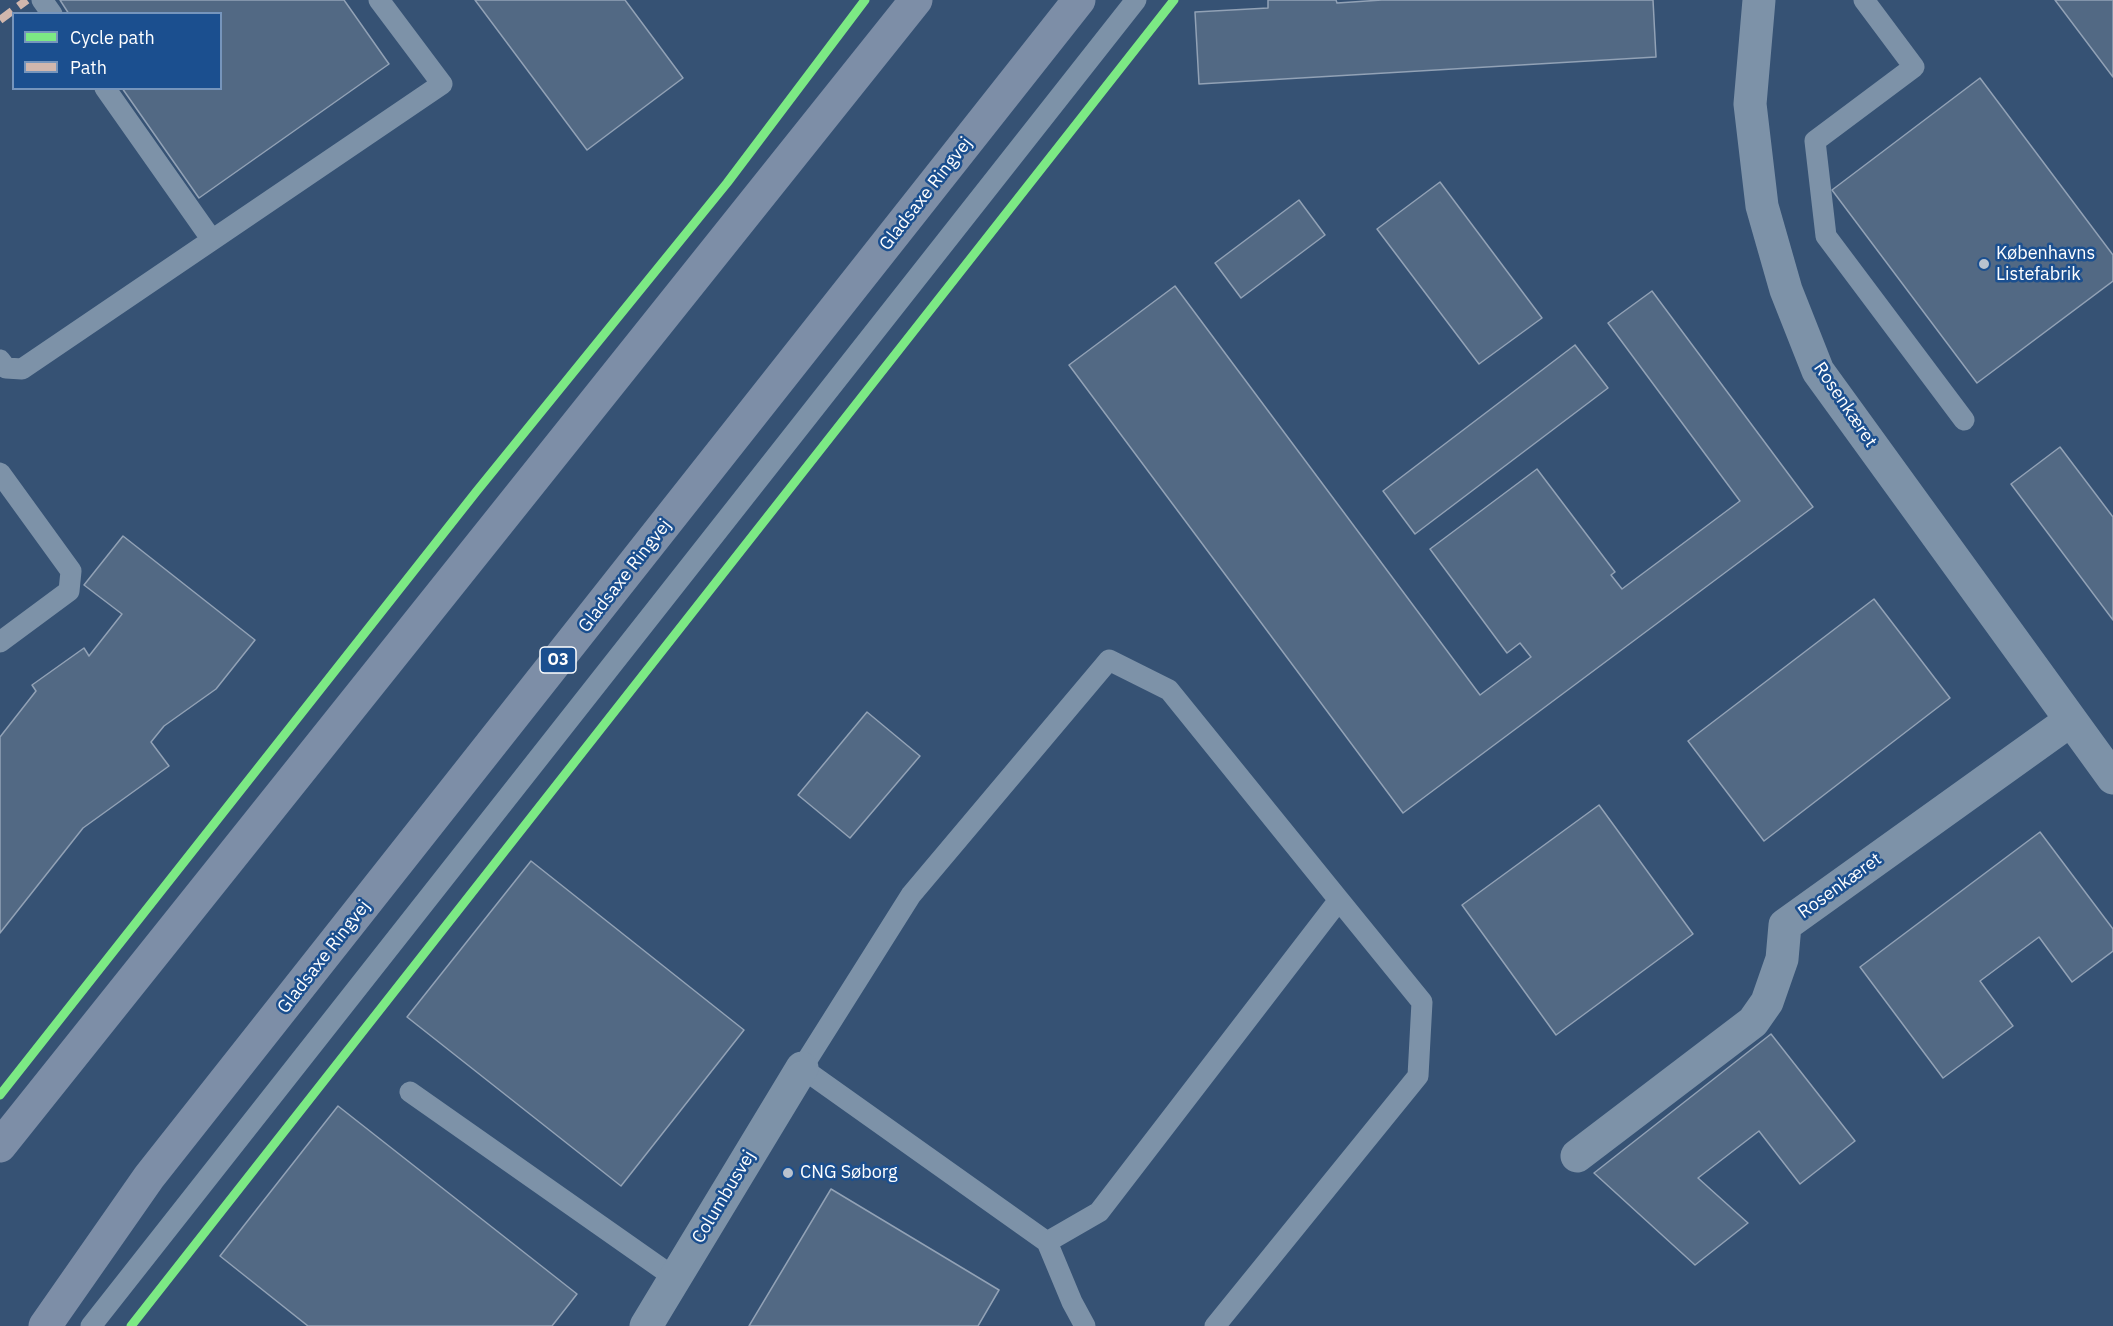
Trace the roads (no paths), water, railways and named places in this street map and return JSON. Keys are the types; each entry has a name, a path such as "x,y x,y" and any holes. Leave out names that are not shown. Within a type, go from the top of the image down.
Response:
{"main road":[{"path":"0,1146 916,0"},
{"name":"Gladsaxe Ringvej","path":"45,1326 157,1168 1079,0"}],"street":[{"name":"Rosenkæret","path":"1759,0 1750,104 1762,207 1786,290 1818,371 2071,720 2108,759"},
{"name":"Rosenkæret","path":"1577,1156 1753,1022 1767,1002 1782,959 1785,925 2071,720"},
{"name":"Columbusvej","path":"646,1326 802,1068"}],"lane":[{"path":"0,360 6,368 22,369 442,84 380,0"},
{"path":"90,1326 1136,0"},
{"path":"1864,0 1914,67 1815,141 1826,236 1964,420"},
{"path":"106,90 213,240"},
{"path":"0,473 72,571 69,591 0,642"},
{"path":"1085,1326 1072,1302 1047,1242 802,1068 911,895 1109,660 1169,690 1422,1002 1418,1076 1215,1326"},
{"path":"1047,1242 1099,1212 1339,900"},
{"path":"410,1092 675,1278"}],"place":[{"name":"Københavns Listefabrik","path":"1984,264"},
{"name":"CNG Søborg","path":"788,1173"}]}
